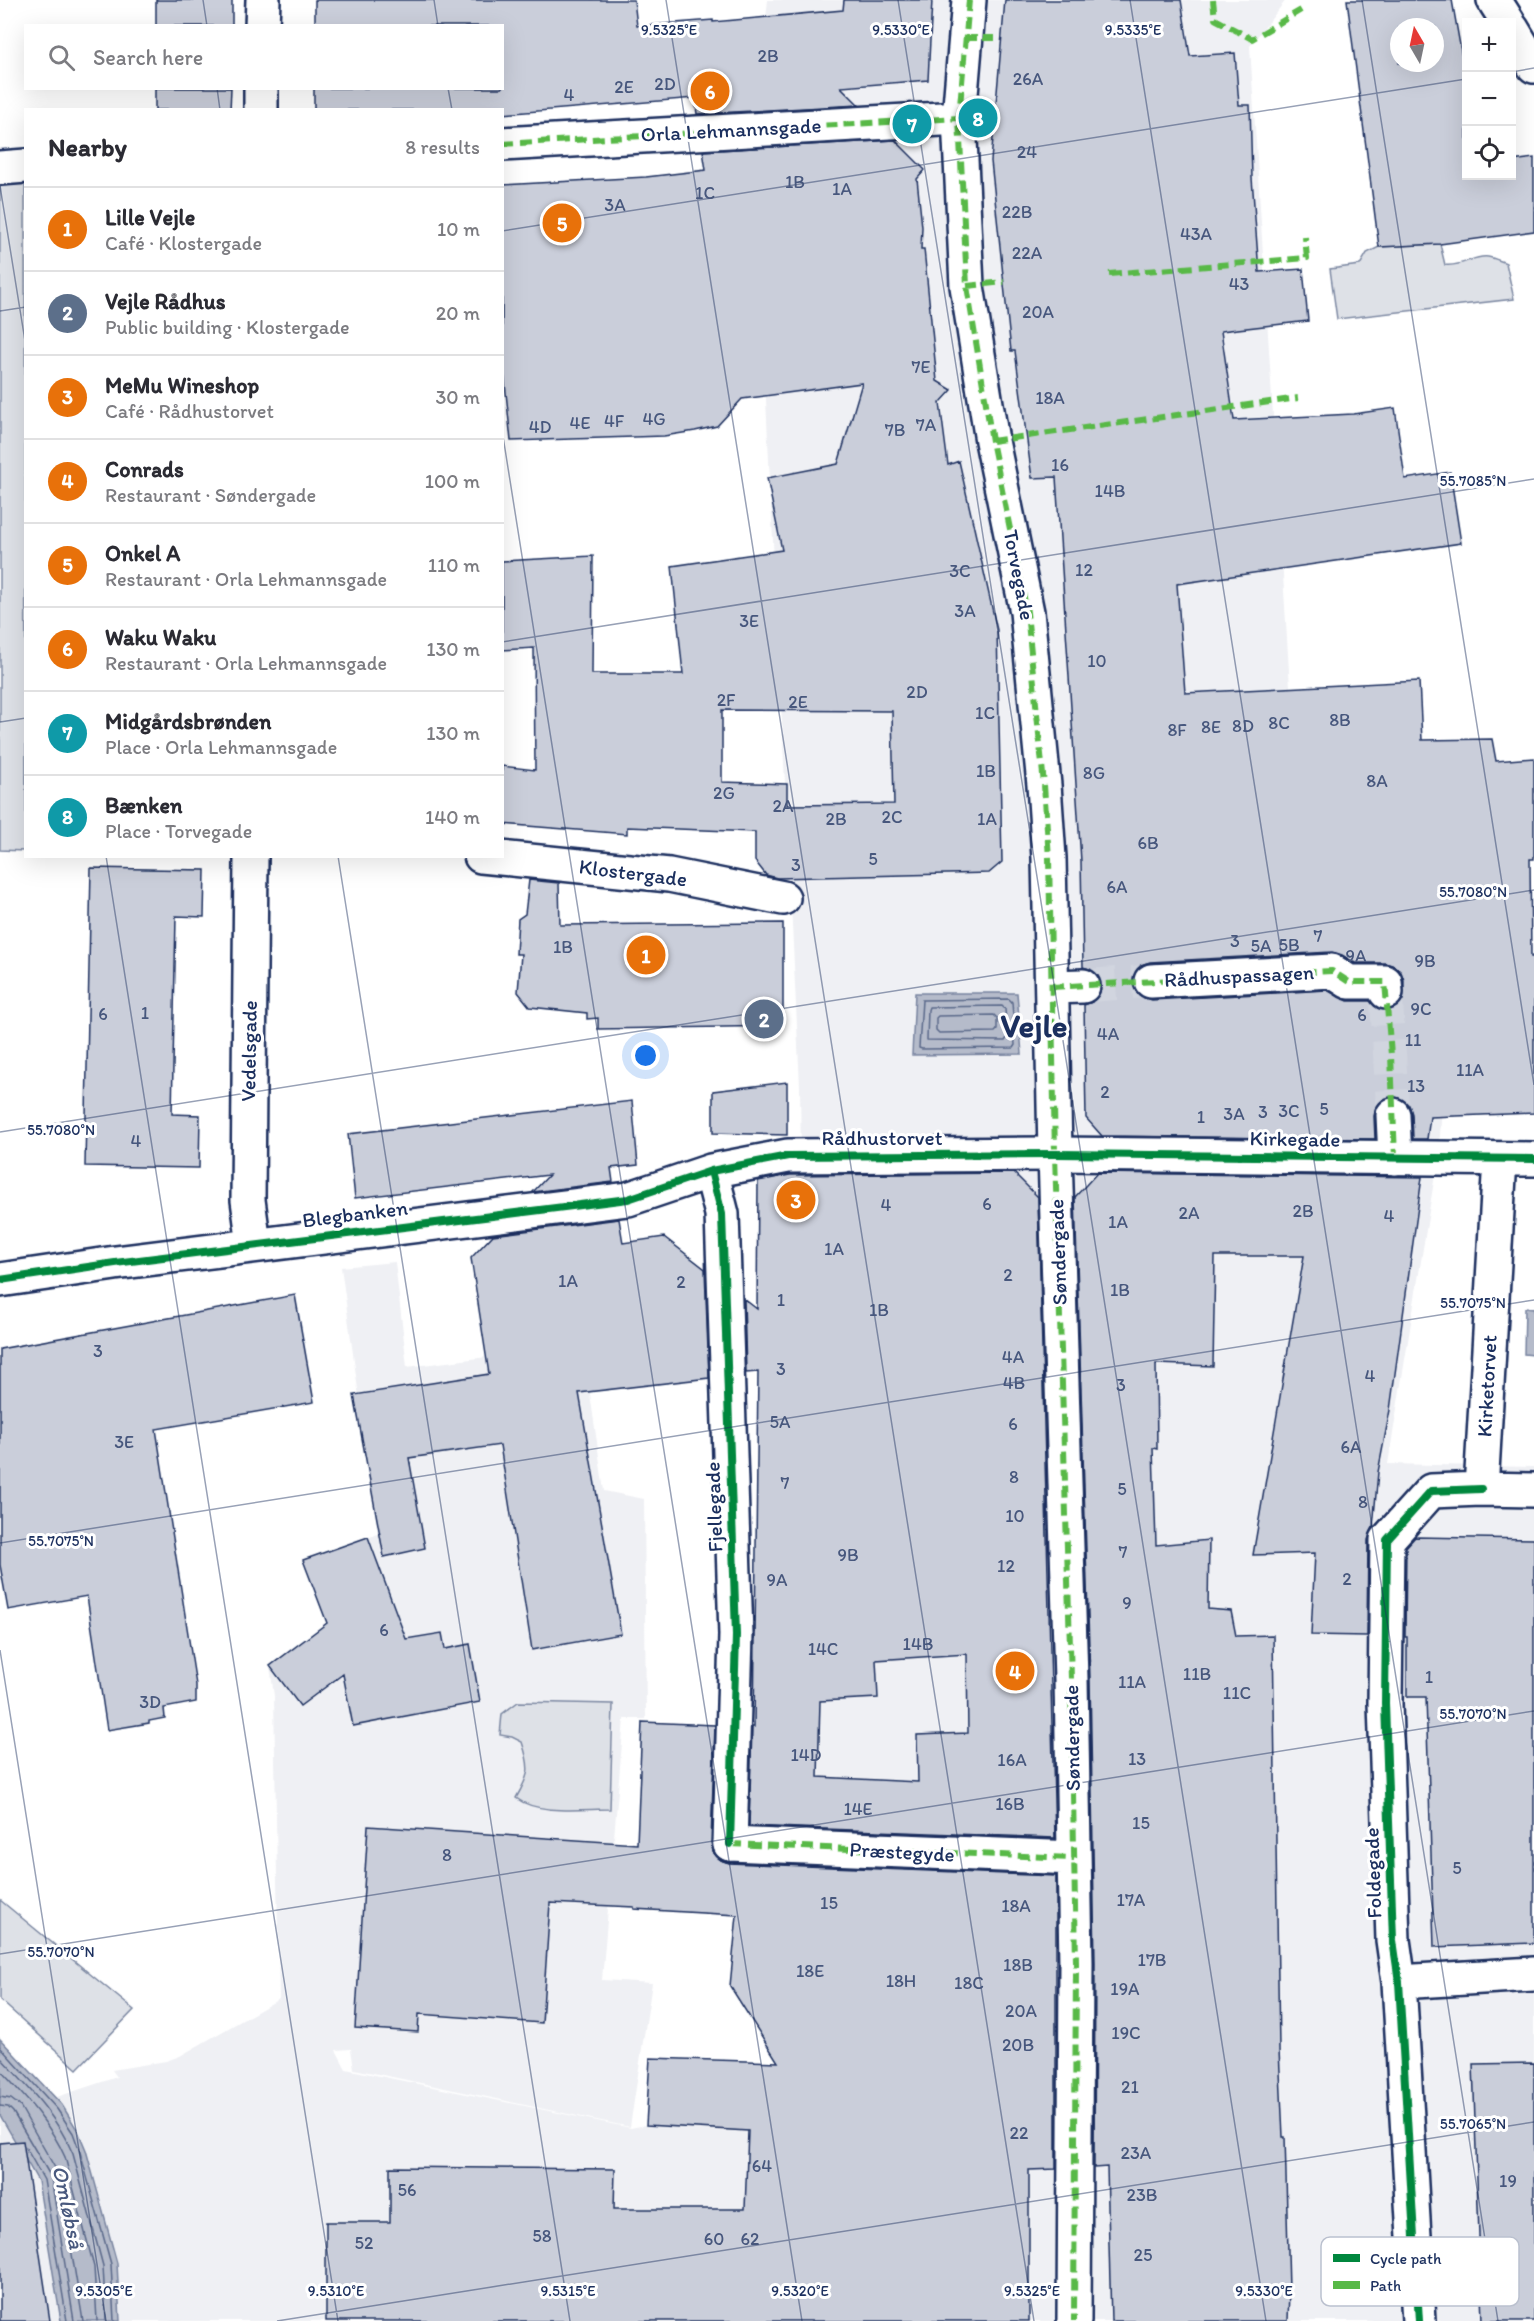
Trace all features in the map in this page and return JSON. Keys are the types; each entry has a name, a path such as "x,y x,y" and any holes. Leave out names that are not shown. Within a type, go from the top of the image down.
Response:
{"street":[{"path":"262,24 263,0"},
{"name":"Torvegade","path":"969,0 959,118 967,286 992,441 1027,612 1046,813 1067,986 1055,1154"},
{"path":"1494,0 1505,18"},
{"path":"1516,36 1534,66"},
{"path":"261,90 261,108"},
{"name":"Orla Lehmannsgade","path":"504,144 959,118"},
{"path":"0,168 24,166"},
{"name":"Vedelsgade","path":"251,858 248,1200 254,1245"},
{"name":"Klostergade","path":"502,858 669,874 783,898"},
{"name":"Rådhuspassagen","path":"1151,981 1332,971 1349,982 1386,982 1386,992"},
{"path":"1393,1115 1395,1158"},
{"name":"Kirkegade","path":"1055,1154 1534,1159"},
{"name":"Rådhustorvet","path":"711,1171 788,1156 1055,1154"},
{"name":"Søndergade","path":"1055,1154 1071,1667 1077,1963 1074,2321"},
{"name":"Kirketorvet","path":"1482,1489 1500,1159"},
{"name":"Blegbanken","path":"0,1280 254,1245 628,1199 711,1171"},
{"name":"Fjellegade","path":"711,1171 722,1214 736,1635 730,1844"},
{"path":"1482,1489 1534,1490"},
{"name":"Foldegade","path":"1414,2237 1399,1982 1393,1940 1385,1703 1387,1540 1431,1491 1482,1489"},
{"name":"Præstegyde","path":"730,1844 1074,1858"},
{"path":"1399,1982 1534,1974"},
{"name":"Foldegade","path":"1418,2306 1419,2321"}],"shaded area":[{"path":"768,0 1286,0 1250,46 1299,831 1460,845 1439,1150 1388,1464 1534,1467 1534,2321 0,2321 0,2063 45,2101 117,2077 112,2070 166,2061 180,2056 279,1999 274,1696 270,1666 312,1635 330,1629 306,1561 378,1534 341,1267 395,1262 407,1367 583,1345 604,1491 644,1499 646,1719 624,1719 602,1980 652,1983 630,2127 354,2069 351,2049 336,2050 346,2069 631,2128 814,2089 800,1086 753,137"},
{"path":"24,184 24,851 0,850 0,185"},
{"path":"1440,244 1445,265 1483,257 1506,263 1514,299 1337,319 1330,269 1360,265 1367,253 1379,247"},
{"path":"518,1702 613,1704 610,1809 548,1809 536,1807 516,1798 528,1771 525,1751 522,1742 500,1735 502,1714"},
{"path":"0,1900 134,2010 77,2069 0,2000"}],"water":[{"path":"915,993 1017,993 1022,1054 912,1055"},
{"path":"1525,1308 1534,1309 1534,1355 1524,1354"},
{"name":"Omløbså","path":"0,2039 62,2105 78,2131 86,2150 117,2263 120,2321 61,2321 38,2181 0,2115"}],"building":[{"path":"156,0 232,0 232,24 156,24"},
{"path":"315,0 634,0 637,26 713,20 713,22 843,10 844,0 932,0 928,80 841,87 859,105 697,114 695,98 504,114 504,108 314,108 314,90 504,90 504,24 315,24"},
{"path":"1005,0 1181,0 1190,56 1235,53 1239,105 1250,105 1252,178 1259,272 1303,269 1308,321 1221,331 1234,420 1353,414 1395,408 1405,479 1450,472 1461,543 1177,584 1185,693 1419,681 1422,740 1492,739 1496,761 1534,758 1534,859 1530,859 1531,957 1534,957 1534,1113 1430,1117 1427,1139 1413,1139 1412,1114 1409,1105 1393,1096 1383,1099 1376,1107 1375,1139 1102,1136 1086,1118 1084,1005 1092,1002 1099,995 1102,985 1099,977 1092,970 1083,967 1081,861 1056,477 1032,478 1015,351 1011,351 991,161","holes":["1332,952 1355,963 1385,963 1394,966 1401,972 1404,980 1403,1000 1396,1008 1387,1011 1378,1009 1370,1001 1348,1001 1327,990 1152,1000 1136,992 1132,983 1135,972 1141,965 1150,962"]},
{"path":"1347,0 1452,0 1462,57 1462,180 1516,180 1516,160 1534,158 1534,231 1440,244 1379,247"},
{"path":"155,90 231,90 230,108 155,108"},
{"path":"895,140 925,170 917,179 922,227 921,249 924,249 937,381 952,390 940,403 948,465 959,461 997,630 1002,862 989,873 777,878 766,875 755,861 755,832 627,827 627,834 504,824 504,766 535,770 534,648 504,650 504,561 593,556 592,674 683,674 672,566 782,550 767,478 838,464 862,383 742,399 717,426 695,431 664,436 511,441 504,373 504,185 646,177 706,170 703,151","holes":["722,710 892,711 894,804 787,805 787,784 722,782"]},
{"path":"91,868 205,870 204,917 176,916 172,1114 200,1115 199,1168 85,1166"},
{"path":"529,880 559,883 560,925 783,923 783,1026 598,1029 598,1018 587,1019 587,1013 530,1007 518,992 521,954 516,954 518,919 525,914"},
{"path":"787,1082 787,1135 713,1133 713,1091"},
{"path":"632,1101 638,1165 611,1168 613,1182 533,1192 549,1175 355,1198 348,1134"},
{"path":"1014,1173 1038,1197 1055,1838 749,1826 752,1727 754,1727 758,1372 746,1373 744,1299 757,1309 758,1181 790,1175","holes":["967,1654 968,1733 917,1735 918,1782 818,1777 820,1701 878,1698 876,1660"]},
{"path":"1097,1173 1422,1177 1390,1410 1378,1472 1373,1527 1368,1540 1367,1636 1311,1635 1315,1553 1253,1555 1304,1256 1215,1256 1213,1366 1156,1364 1157,1449 1153,1448 1156,1545 1209,1540 1208,1609 1231,1611 1236,1636 1273,1635 1279,2050 1283,2137 1285,2137 1288,2321 1111,2321 1107,2167 1094,2168 1095,1963 1090,1679 1075,1197"},
{"path":"619,1219 623,1243 664,1237 705,1269 709,1378 579,1393 621,1634 532,1650 500,1445 409,1458 425,1548 384,1557 354,1395 489,1374 471,1258 493,1235"},
{"path":"295,1295 314,1402 156,1429 196,1685 196,1702 164,1708 165,1718 107,1730 87,1596 8,1610 0,1565 0,1349"},
{"path":"368,1537 406,1639 442,1633 445,1649 470,1644 480,1702 353,1726 343,1674 300,1706 270,1666 327,1623 303,1560"},
{"path":"1415,1537 1534,1539 1534,1943 1434,1947 1426,1697 1407,1697 1406,1547"},
{"path":"642,1722 715,1725 711,1843 714,1853 721,1860 729,1863 1056,1876 1056,2169 1029,2170 1029,2321 326,2321 326,2222 390,2222 390,2167 615,2169 614,2209 745,2209 748,2131 646,2125 650,2058 778,2062 730,1986 737,1915 550,1903 542,2023 419,2014 418,2032 355,2028 368,1826 637,1844"},
{"path":"1534,2063 1534,2321 1482,2321 1481,2306 1519,2306 1519,2237 1479,2237 1473,2064"},
{"path":"23,2141 50,2321 0,2321 0,2143"}],"tunnel":[{"path":"1083,986 1151,981"},
{"path":"1386,992 1393,1115"}],"marked path":[{"path":"969,0 959,118 967,286 992,441 1027,612 1049,858 1055,1154 1071,1679 1076,1963 1074,2321"},
{"path":"1213,0 1215,19 1252,39 1301,10"},
{"path":"965,38 1001,38"},
{"path":"504,144 959,118"},
{"path":"1109,274 1307,258 1305,237"},
{"path":"967,286 1004,282"},
{"path":"992,441 1298,398"},
{"path":"1052,987 1332,971 1349,982 1385,982 1391,1055 1395,1158"},
{"path":"730,1844 1074,1858"}],"cycle path":[{"path":"0,1280 115,1263 628,1199 711,1171 788,1156 1055,1154 1534,1159"},
{"path":"711,1171 722,1214 736,1635 730,1844"},
{"path":"1414,2237 1399,1982 1393,1940 1385,1703 1387,1540 1431,1491 1481,1489"},
{"path":"1418,2306 1419,2321"}],"place":[{"name":"Waku Waku","path":"710,91"},
{"name":"Bænken","path":"978,118"},
{"name":"Midgårdsbrønden","path":"912,124"},
{"name":"Onkel A","path":"562,223"},
{"name":"Lille Vejle","path":"646,955"},
{"name":"Vejle Rådhus","path":"764,1019"},
{"name":"MeMu Wineshop","path":"796,1200"},
{"name":"Conrads","path":"1015,1671"}],"district":[{"name":"Vejle","path":"1034,1025"}]}
